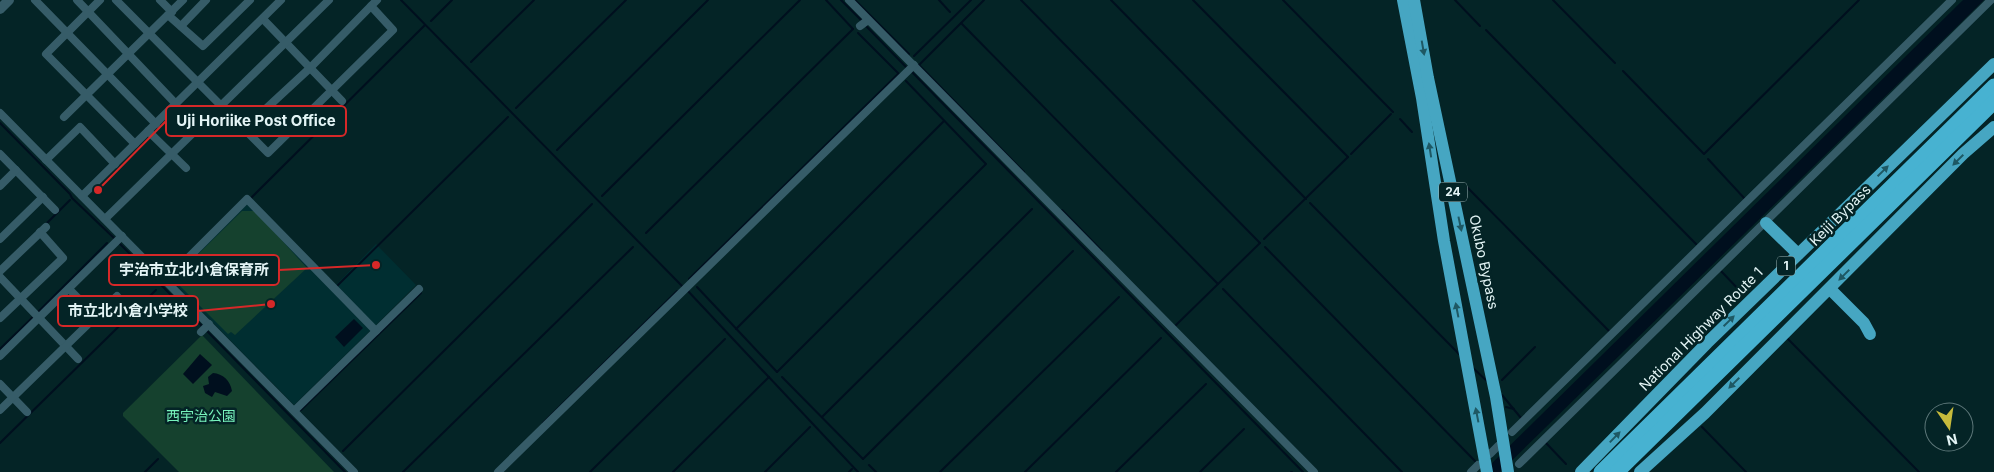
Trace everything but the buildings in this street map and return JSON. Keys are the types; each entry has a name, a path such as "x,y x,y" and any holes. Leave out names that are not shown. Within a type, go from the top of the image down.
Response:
{"highway":[{"name":"24","path":"1403,0 1485,464"},
{"name":"Okubo Bypass","path":"1414,0 1428,78 1512,469"},
{"name":"National Highway Route 1","path":"1581,472 1793,252 1994,64"},
{"name":"Keiji Bypass","path":"1601,472 1994,86"},
{"name":"Keiji Bypass","path":"1617,472 1994,102"},
{"path":"1641,470 1705,413 1783,334 1831,293 1963,154 1994,127"},
{"path":"1764,224 1793,252"},
{"path":"1831,293 1864,323 1870,334"}],"street":[{"path":"0,9 9,0"},
{"path":"35,0 156,124"},
{"path":"77,0 176,104"},
{"path":"100,0 46,54 135,144"},
{"path":"116,0 268,152 393,30 374,3 310,68 245,128"},
{"path":"160,0 180,26 203,46 250,0"},
{"path":"64,117 183,0"},
{"path":"180,26 206,0"},
{"path":"82,196 282,0"},
{"path":"105,219 329,0"},
{"path":"849,0 865,23 1314,472"},
{"path":"1471,472 1485,464 1505,442 1952,0"},
{"path":"1512,469 1991,0"},
{"path":"263,19 342,101"},
{"path":"498,472 910,68"},
{"path":"0,113 105,219 119,239 166,280 205,328 294,410 354,472"},
{"path":"46,160 80,127 115,164"},
{"path":"148,131 186,168"},
{"path":"0,154 55,210"},
{"path":"0,186 16,170"},
{"path":"0,239 43,197"},
{"path":"166,280 247,199 376,331"},
{"path":"0,271 43,230 63,258 0,318"},
{"path":"0,356 119,239"},
{"path":"0,276 78,359"},
{"path":"294,410 419,288"},
{"path":"69,289 96,316"},
{"path":"0,410 117,296"},
{"path":"0,384 27,412"}],"shaded area":[{"path":"1963,0 1984,0 1500,472 1483,472"},
{"path":"246,204 249,204 372,329 294,405 170,279"},
{"path":"376,244 416,285 375,326 335,286"},
{"path":"354,319 363,328 344,347 335,337"},
{"path":"200,354 212,365 193,384 183,374"},
{"path":"213,373 223,376 230,384 232,391 227,396 215,392 212,397 205,393 203,386 209,384 208,377"}],"green space":[{"path":"242,211 255,211 307,268 235,335 231,332 228,334 173,279"},
{"name":"西宇治公園","path":"202,335 334,472 179,472 123,416 123,413"}],"waterway":[{"path":"401,0 683,287"},
{"path":"431,21 452,0"},
{"path":"471,62 534,0"},
{"path":"516,108 626,0"},
{"path":"557,150 708,0"},
{"path":"602,196 800,0"},
{"path":"826,0 853,29"},
{"path":"841,0 862,21"},
{"path":"855,0 909,54"},
{"path":"939,0 950,12"},
{"path":"914,56 971,0"},
{"path":"984,0 919,65 1024,172"},
{"path":"1021,0 1260,243"},
{"path":"1111,0 1306,199"},
{"path":"1193,0 1348,157"},
{"path":"1283,0 1393,112"},
{"path":"1455,0 1480,26"},
{"path":"1553,0 1615,63"},
{"path":"1623,71 1704,154 1859,0"},
{"path":"961,23 1218,284"},
{"path":"252,200 251,198 425,25"},
{"path":"865,25 907,68"},
{"path":"646,233 853,29"},
{"path":"1486,30 1696,244"},
{"path":"858,33 899,74"},
{"path":"911,71 1303,472"},
{"path":"689,279 898,74"},
{"path":"777,372 986,164 906,81"},
{"path":"1351,154 1391,114"},
{"path":"337,286 508,117"},
{"path":"1400,119 1412,132"},
{"path":"736,329 944,121"},
{"path":"0,123 72,198 115,239"},
{"path":"1264,239 1348,157"},
{"path":"1708,159 1745,199"},
{"path":"1463,183 1609,331"},
{"path":"45,225 70,200"},
{"path":"1310,203 1459,354"},
{"path":"343,451 592,204"},
{"path":"822,417 1032,209"},
{"path":"1062,210 1102,251"},
{"path":"118,242 203,327"},
{"path":"37,313 107,243"},
{"path":"1175,326 1260,243"},
{"path":"403,472 633,247"},
{"path":"1265,247 1475,461"},
{"path":"863,459 1073,251"},
{"path":"1721,271 1741,292"},
{"path":"697,287 777,372"},
{"path":"1223,289 1402,472"},
{"path":"0,443 156,290"},
{"path":"687,290 858,472"},
{"path":"543,423 677,291"},
{"path":"301,410 421,293"},
{"path":"940,472 1119,297"},
{"path":"0,349 34,316"},
{"path":"207,331 345,472"},
{"path":"1025,472 1161,338"},
{"path":"1787,338 1919,472"},
{"path":"590,472 725,339"},
{"path":"1502,380 1535,347"},
{"path":"1473,368 1488,382"},
{"path":"673,472 769,377"},
{"path":"782,377 863,459"},
{"path":"1116,472 1206,384"},
{"path":"1502,395 1521,418"},
{"path":"1506,407 1514,409"},
{"path":"765,472 810,427"},
{"path":"1702,427 1746,472"},
{"path":"1200,472 1244,429"},
{"path":"1546,443 1566,464"},
{"path":"145,472 158,459"},
{"path":"869,465 876,472"},
{"path":"849,472 852,469"}],"place":[{"name":"Uji Horiike Post Office","path":"98,190"},
{"name":"宇治市立北小倉保育所","path":"376,265"},
{"name":"市立北小倉小学校","path":"271,304"}]}
